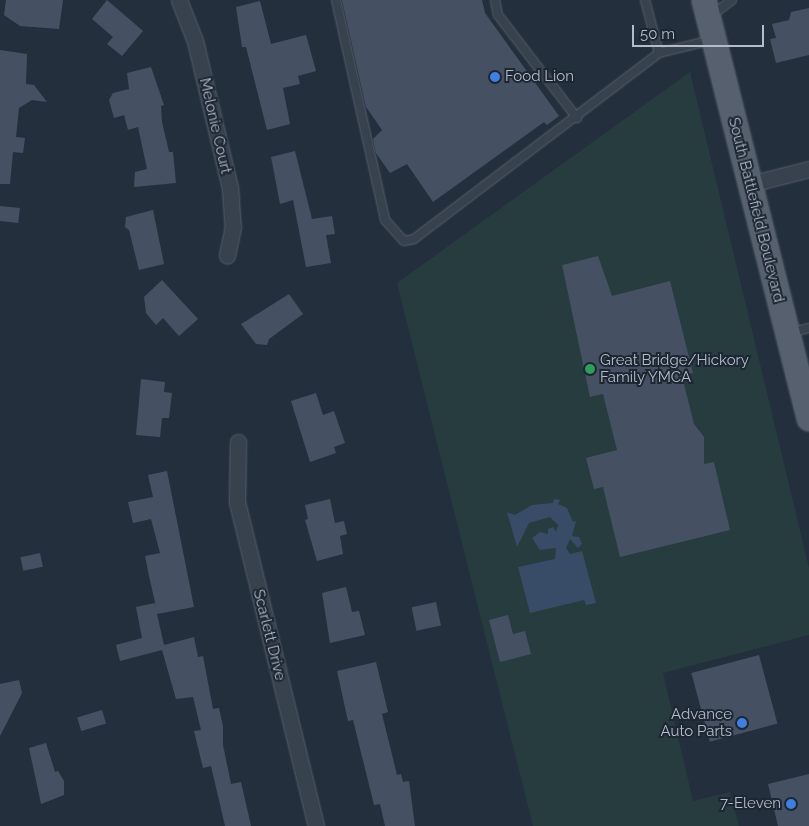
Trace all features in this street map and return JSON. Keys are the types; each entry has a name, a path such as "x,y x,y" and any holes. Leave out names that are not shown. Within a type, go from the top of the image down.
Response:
{"main road":[{"name":"South Battlefield Boulevard","path":"709,19 750,184 798,330 809,419"}],"street":[{"name":"Melonie Court","path":"179,0 195,41 230,188 233,227 227,255"},
{"path":"750,184 809,169"},
{"name":"Scarlett Drive","path":"238,442 237,502 316,826"}],"lane":[{"path":"336,0 384,220 395,235 404,241 414,239 732,0"},
{"path":"494,0 498,14 577,118"},
{"path":"645,0 659,53"}],"green space":[{"name":"Great Bridge/Hickory Family YMCA","path":"690,72 809,568 809,635 663,673 693,801 730,792 739,826 533,826 397,283"}],"water":[{"path":"554,499 560,500 558,504 567,508 573,522 576,521 572,536 579,537 582,544 578,548 570,539 566,548 570,554 582,551 596,603 586,605 584,600 530,613 518,567 555,559 556,548 540,550 532,538 540,532 548,534 548,529 553,527 556,532 558,525 550,517 529,523 517,547 507,512 515,515 532,505 553,503"}],"building":[{"path":"6,0 63,0 59,29 20,26 4,15"},
{"path":"107,0 143,31 122,56 107,44 113,37 92,19"},
{"path":"342,0 482,0 485,13 559,116 547,125 544,122 433,202 407,164 390,173 376,153 373,139 382,130 366,107"},
{"path":"260,1 271,44 306,35 316,71 298,76 300,84 283,88 290,124 267,130 246,47 242,47 236,7"},
{"path":"809,8 809,55 776,63 770,39 776,38 772,24 789,20 791,12"},
{"path":"0,50 27,54 26,84 34,85 47,102 32,100 19,108 16,137 25,138 23,153 13,152 10,184 0,184"},
{"path":"151,67 164,105 161,106 162,122 169,152 173,152 176,183 134,187 135,172 147,169 138,127 128,130 124,115 114,118 109,100 113,93 129,89 127,73"},
{"path":"295,151 312,219 332,216 335,234 326,235 331,263 306,267 293,200 280,204 271,157"},
{"path":"0,206 20,208 18,223 0,221"},
{"path":"153,210 164,264 139,270 129,230 125,227 126,217"},
{"path":"598,256 612,296 670,281 693,373 682,376 694,424 704,437 704,464 714,462 730,530 620,557 603,487 594,489 586,458 617,450 603,394 590,397 562,265"},
{"path":"162,280 198,319 179,336 163,318 156,325 146,313 144,297"},
{"path":"289,294 303,314 269,339 267,345 256,344 241,324"},
{"path":"141,379 165,382 164,392 172,393 169,418 162,418 160,437 136,435"},
{"path":"316,393 323,415 334,411 345,443 334,447 336,453 310,462 291,401"},
{"path":"167,471 194,607 157,614 164,645 194,637 198,657 203,656 213,709 219,708 223,726 223,745 231,784 241,782 251,826 225,826 211,766 203,768 194,731 201,730 193,697 176,699 162,650 120,661 116,645 142,638 136,607 155,603 157,611 145,556 160,553 151,519 133,523 128,502 153,497 148,475"},
{"path":"330,499 335,523 344,521 347,534 340,536 343,554 317,561 305,520 308,519 305,505"},
{"path":"40,553 43,567 23,571 20,557"},
{"path":"346,587 352,612 359,611 365,635 330,643 322,593"},
{"path":"436,602 441,625 417,631 412,607"},
{"path":"508,615 513,634 525,631 531,654 500,662 489,620"},
{"name":"Advance Auto Parts","path":"759,655 777,724 710,742 691,673"},
{"path":"376,662 388,712 382,714 397,775 401,774 403,782 409,781 415,826 385,826 380,804 374,805 353,720 348,721 337,671"},
{"path":"19,680 22,693 0,736 0,684"},
{"path":"102,710 106,723 81,731 77,718"},
{"path":"46,743 55,772 58,771 64,781 64,795 41,804 29,748"},
{"name":"7-Eleven","path":"809,774 809,826 778,826 768,784"}],"place":[{"name":"Food Lion","path":"495,77"},
{"name":"Great Bridge/Hickory Family YMCA","path":"590,369"},
{"name":"Advance Auto Parts","path":"742,723"},
{"name":"7-Eleven","path":"791,804"}]}
